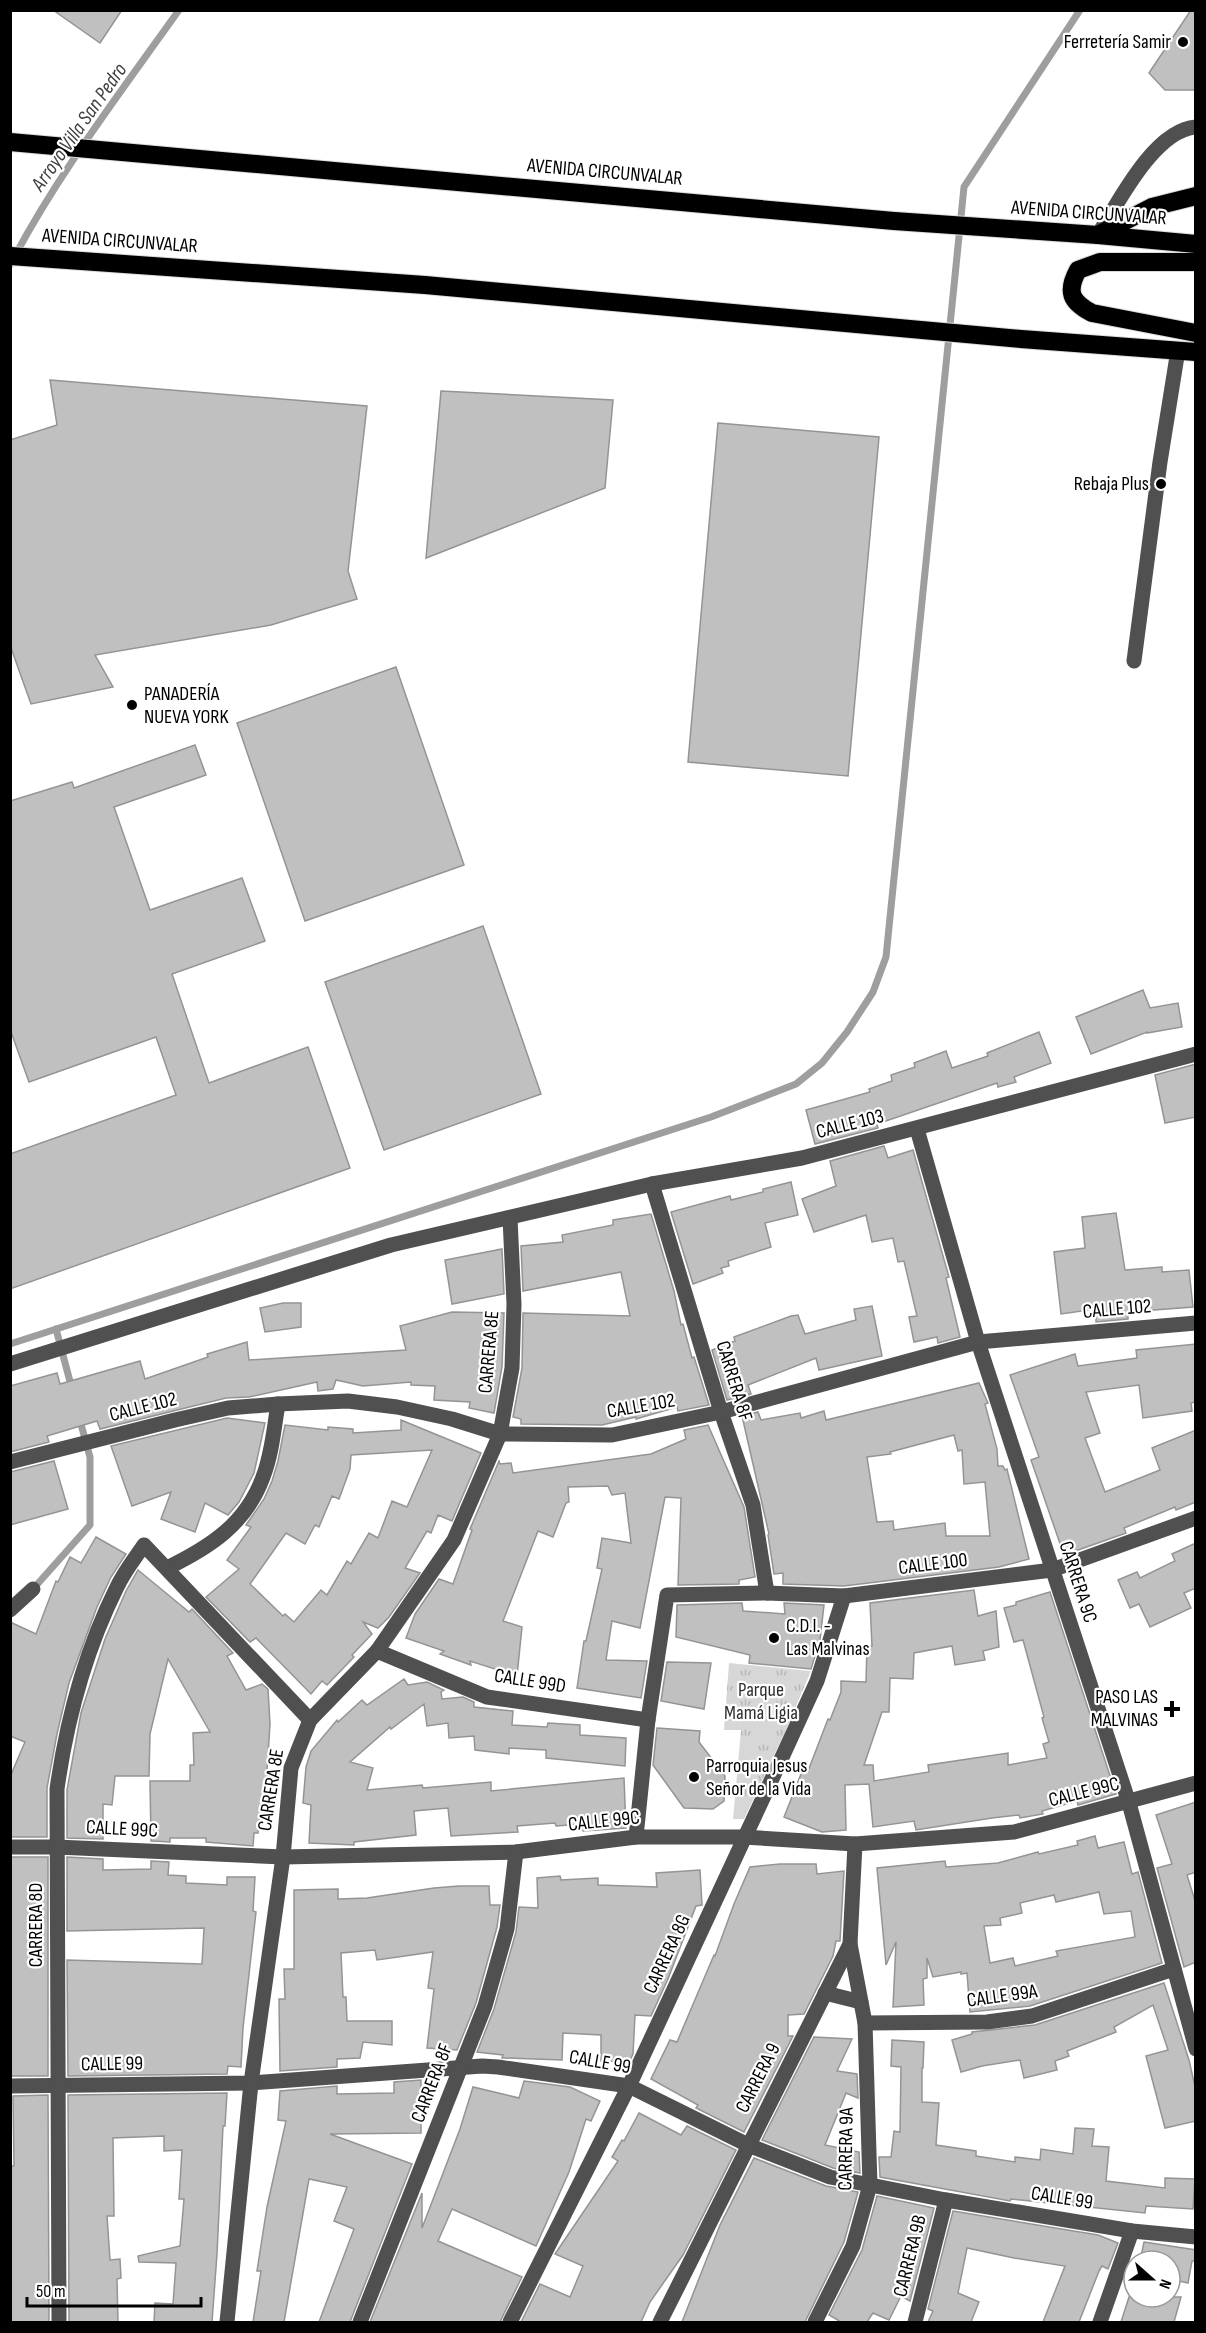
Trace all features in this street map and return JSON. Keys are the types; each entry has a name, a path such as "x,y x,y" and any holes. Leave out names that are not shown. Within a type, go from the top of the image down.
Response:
{"highway":[{"name":"AVENIDA CIRCUNVALAR","path":"10,142 894,221 1196,244"},
{"path":"1098,235 1152,207 1196,196"},
{"name":"AVENIDA CIRCUNVALAR","path":"10,256 425,285 1021,339 1187,351"},
{"path":"1196,262 1100,262 1078,270 1071,283 1072,295 1078,306 1092,313 1196,333"}],"street":[{"path":"1098,235 1142,164 1164,141 1196,127"},
{"path":"1134,661 1160,462 1187,351"},
{"name":"CALLE 103","path":"10,1364 391,1245 652,1184 802,1158 1196,1054"},
{"name":"CARRERA 9C","path":"917,1129 978,1342 1129,1803 1196,2049"},
{"name":"CARRERA 8F","path":"652,1184 721,1412 753,1504 767,1593"},
{"name":"CARRERA 8E","path":"227,2322 251,2084 283,1857 291,1768 310,1720 377,1651 454,1540 500,1434 512,1368 514,1304 510,1218"},
{"name":"CALLE 102","path":"10,1462 228,1408 278,1404 348,1401 396,1407 452,1419 500,1434 612,1435 721,1412 978,1342 1196,1323"},
{"path":"278,1404 266,1469 253,1496 224,1535 194,1555 167,1568 310,1720"},
{"name":"CALLE 100","path":"648,1720 667,1595 767,1593 844,1596 1052,1570 1196,1518"},
{"name":"CARRERA 8D","path":"59,2322 56,1847 57,1789 63,1747 81,1673 92,1641 118,1585 144,1545 167,1568"},
{"path":"10,1610 33,1589"},
{"name":"CARRERA 8G","path":"510,2322 629,2086 817,1681 844,1596"},
{"name":"CALLE 99D","path":"377,1651 487,1697 648,1720"},
{"path":"636,1837 648,1720"},
{"name":"CALLE 99C","path":"10,1847 283,1857 516,1852 636,1837 743,1837 855,1844 1014,1832 1129,1803 1196,1783"},
{"name":"CARRERA 9","path":"660,2322 850,1944 855,1844"},
{"name":"CARRERA 8F","path":"360,2322 485,2006 507,1929 516,1852"},
{"name":"CARRERA 9A","path":"815,2322 853,2246 870,2186 865,2024 850,1944"},
{"name":"CALLE 99A","path":"865,2024 987,2022 1032,2016 1174,1969"},
{"path":"825,1993 861,2002"},
{"name":"CALLE 99","path":"10,2086 251,2084 498,2067 629,2086 748,2145 830,2177 946,2200 1132,2231 1196,2237"},
{"name":"CARRERA 9B","path":"915,2322 946,2200"},
{"path":"1100,2322 1132,2231"}],"green space":[{"name":"Parque Mamá Ligia","path":"729,1663 811,1671 744,1819 733,1819 741,1730 724,1730"}],"building":[{"path":"53,10 122,10 100,43"},
{"name":"Ferretería Samir","path":"1191,10 1196,10 1196,90 1165,90 1149,73"},
{"path":"50,380 367,406 348,571 357,599 271,625 95,655 113,687 31,704 10,645 10,440 57,425"},
{"path":"441,391 613,400 605,488 426,558"},
{"path":"718,423 879,437 848,776 688,762"},
{"path":"396,667 464,865 305,921 237,723"},
{"path":"195,745 206,775 114,807 150,910 242,878 265,941 172,974 209,1083 308,1047 350,1168 10,1289 10,1154 176,1095 156,1037 29,1082 10,1029 10,801 72,782 74,788"},
{"path":"483,926 541,1094 384,1150 325,982"},
{"path":"1143,990 1150,1008 1178,1003 1182,1027 1147,1032 1091,1054 1076,1017"},
{"path":"1039,1032 1051,1063 1014,1077 1016,1082 998,1087 997,1083 877,1124 878,1128 815,1144 806,1110 870,1092 869,1089 892,1081 891,1075 915,1067 914,1063 946,1051 952,1068 988,1056 987,1053"},
{"path":"1196,1064 1196,1117 1165,1123 1155,1075"},
{"path":"884,1146 888,1158 913,1150 949,1277 946,1278 960,1337 938,1343 937,1337 914,1342 909,1317 917,1316 904,1261 898,1262 893,1238 872,1242 866,1215 814,1232 802,1199 836,1186 830,1161"},
{"path":"791,1182 798,1215 765,1223 771,1247 728,1261 729,1266 721,1268 723,1273 693,1284 671,1212 730,1196 731,1200 763,1192 763,1189"},
{"path":"1116,1213 1125,1270 1162,1267 1162,1272 1189,1270 1193,1307 1128,1312 1128,1319 1096,1322 1096,1309 1061,1314 1054,1252 1085,1248 1082,1217"},
{"path":"651,1214 674,1291 681,1325 683,1324 692,1358 694,1357 709,1405 678,1411 677,1407 636,1419 636,1417 602,1425 521,1424 521,1419 513,1417 522,1368 523,1313 630,1316 621,1272 523,1291 521,1246 563,1242 562,1235 613,1225 613,1220"},
{"path":"502,1249 504,1294 452,1304 445,1260"},
{"path":"283,1303 301,1303 301,1327 265,1332 260,1308"},
{"path":"872,1306 882,1356 819,1370 816,1358 748,1385 751,1394 727,1400 712,1350 735,1341 734,1337 791,1316 798,1315 805,1334 856,1320 854,1309"},
{"path":"452,1312 504,1313 502,1367 494,1413 469,1408 470,1402 434,1400 435,1386 411,1385 411,1382 363,1386 336,1380 333,1389 318,1391 317,1382 249,1397 226,1398 100,1429 97,1421 47,1436 49,1442 10,1452 10,1386 57,1373 60,1384 140,1361 145,1379 208,1357 207,1354 247,1342 249,1360 406,1350 400,1326"},
{"path":"1196,1344 1196,1402 1191,1403 1192,1411 1143,1418 1139,1385 1086,1392 1100,1433 1085,1438 1105,1492 1160,1470 1152,1448 1196,1430 1196,1502 1176,1510 1175,1507 1124,1528 1126,1533 1064,1555 1031,1460 1039,1457 1010,1375 1075,1354 1078,1366 1137,1358 1136,1350"},
{"path":"979,1383 988,1403 985,1404 997,1449 998,1466 1007,1469 1029,1559 999,1567 844,1586 783,1584 783,1573 774,1574 769,1534 742,1416 758,1412 761,1420 800,1413 801,1418 824,1411 826,1420","holes":["954,1435 958,1451 962,1450 964,1484 985,1482 990,1536 946,1536 945,1523 894,1530 893,1521 877,1522 867,1457 891,1454 890,1452"]},
{"path":"227,1418 265,1423 254,1473 239,1502 228,1515 205,1503 195,1532 161,1519 171,1492 132,1506 111,1446"},
{"path":"401,1420 481,1453 452,1521 438,1515 431,1533 427,1531 405,1568 420,1573 389,1617 378,1628 363,1622 372,1634 327,1685 322,1681 311,1694 256,1638 250,1642 206,1597 239,1569 227,1560 251,1527 246,1525 264,1499 272,1481 285,1425 328,1430 328,1427 353,1429 353,1433 401,1430","holes":["432,1450 407,1507 392,1501 378,1538 369,1533 351,1564 347,1561 327,1595 321,1590 294,1622 285,1614 283,1616 250,1584 286,1533 305,1544 315,1525 319,1527 332,1496 339,1499 350,1469 351,1455"]},
{"path":"708,1425 744,1507 755,1577 739,1580 739,1584 678,1585 681,1498 665,1497 640,1628 612,1621 606,1660 647,1661 641,1698 577,1688 584,1641 586,1641 602,1569 597,1568 602,1538 631,1543 625,1493 612,1495 608,1486 568,1487 569,1502 566,1503 553,1537 538,1531 503,1621 522,1627 517,1676 470,1661 471,1665 440,1654 444,1651 406,1638 415,1614 439,1579 453,1584 472,1530 470,1529 499,1461 500,1464 511,1463 513,1473 651,1454 686,1439 684,1430"},
{"path":"54,1461 68,1509 10,1525 10,1472"},
{"path":"96,1537 126,1554 111,1577 97,1607 69,1683 47,1788 47,1837 10,1837 10,1777 25,1742 10,1736 10,1622 36,1634 56,1581 58,1582 70,1557 81,1563"},
{"path":"1196,1543 1196,1588 1184,1593 1191,1608 1150,1627 1139,1604 1130,1608 1118,1580 1137,1572 1140,1578 1175,1561 1172,1554"},
{"path":"138,1570 189,1612 192,1609 233,1653 227,1656 246,1690 262,1684 268,1689 270,1724 266,1786 262,1815 260,1815 258,1833 254,1833 253,1846 206,1842 206,1838 170,1838 170,1842 151,1841 150,1781 190,1781 190,1765 194,1765 193,1733 210,1732 168,1659 150,1734 149,1776 115,1776 112,1805 103,1804 103,1839 67,1838 67,1790 81,1713 105,1639"},
{"path":"974,1590 978,1616 996,1611 999,1647 983,1651 985,1660 955,1665 952,1646 914,1653 913,1679 890,1678 889,1712 882,1712 864,1765 873,1765 874,1781 929,1772 928,1765 1008,1753 1008,1765 1047,1758 1043,1744 1049,1742 1042,1718 1044,1717 1023,1640 1014,1642 1004,1608 1050,1592 1116,1794 1078,1805 1077,1801 1042,1811 1043,1814 1020,1818 1019,1815 992,1818 916,1830 914,1821 873,1827 869,1784 845,1785 846,1830 822,1832 784,1817 803,1769 808,1771 828,1719 830,1720 841,1692 841,1681 866,1682 867,1646 872,1646 870,1603"},
{"name":"C.D.I. - Las Malvinas","path":"742,1603 743,1611 785,1614 784,1603 824,1605 820,1640 811,1669 749,1663 750,1655 676,1637 677,1605"},
{"path":"667,1662 711,1663 704,1709 661,1701"},
{"path":"404,1679 408,1685 427,1682 444,1690 441,1692 442,1699 463,1697 474,1702 474,1707 513,1711 512,1725 547,1727 548,1723 580,1725 580,1735 626,1738 625,1766 546,1758 546,1750 509,1748 509,1754 475,1750 474,1736 449,1738 448,1723 427,1726 424,1704 391,1729 390,1727 350,1762 373,1768 367,1790 491,1782 491,1791 624,1778 626,1828 583,1831 583,1824 556,1826 555,1823 517,1826 518,1832 451,1836 448,1808 414,1811 416,1835 354,1842 354,1845 309,1843 311,1805 303,1803 306,1767 311,1751 337,1720 338,1722 362,1700 367,1705"},
{"path":"657,1728 700,1731 699,1742 725,1776 724,1801 713,1809 684,1808 653,1765"},
{"path":"1196,1802 1196,1872 1187,1875 1196,1904 1196,1962 1184,1967 1157,1868 1172,1864 1156,1815"},
{"path":"1095,1836 1098,1848 1124,1842 1132,1874 1138,1872 1162,1963 1030,2006 970,2012 967,1973 933,1977 927,1958 927,1978 923,1979 924,2005 893,2007 896,1942 886,1965 877,1868 945,1861 946,1867 998,1863 1038,1852 1039,1854 1078,1845 1077,1841","holes":["1099,1892 1104,1914 1131,1911 1135,1937 1056,1951 1058,1956 1015,1966 1013,1958 990,1963 984,1926 1001,1925 1000,1918 1022,1913 1020,1903 1054,1895 1056,1902"]},
{"path":"10,1857 48,1857 48,2076 10,2076"},
{"path":"67,1857 103,1859 103,1870 151,1869 151,1861 169,1862 168,1875 186,1876 186,1883 227,1885 227,1877 255,1877 253,1911 256,1912 241,2067 228,2066 227,2074 68,2076 67,1960 202,1964 204,1928 67,1931"},
{"path":"816,1864 817,1874 844,1871 840,1941 836,1941 833,1956 804,2014 788,2015 788,2036 793,2036 744,2132 696,2108 698,2105 651,2079 670,2040 677,2042 715,1956 750,1867"},
{"path":"700,1870 702,1905 696,1906 651,2016 635,2015 633,2054 629,2062 601,2061 601,2035 563,2033 562,2060 502,2058 503,2055 477,2052 494,2009 516,1932 519,1907 538,1908 537,1878 560,1876 561,1880 598,1878 598,1885 657,1887 656,1873"},
{"path":"459,1886 489,1886 490,1905 500,1905 497,1927 476,2003 457,2050 427,2048 434,1989 428,1988 433,1952 377,1960 375,1950 341,1953 343,1997 346,1997 347,2021 392,2021 392,2045 363,2042 360,2058 337,2059 337,2067 280,2071 279,1999 285,1999 284,1969 294,1969 294,1890 338,1889 338,1899 367,1898"},
{"path":"1164,1983 1189,2060 1196,2091 1196,2121 1165,2128 1146,2056 1168,2050 1153,2005 1114,2027 1116,2032 1067,2051 1069,2056 1055,2061 1057,2070 1024,2078 1020,2060 961,2072 952,2040 972,2034 972,2032 1035,2025"},
{"path":"814,2037 852,2039 837,2071 857,2074 858,2098 846,2093 825,2145 859,2152 860,2173 833,2168 762,2140"},
{"path":"892,2040 924,2042 922,2102 939,2103 936,2145 976,2151 976,2156 1015,2162 1015,2157 1040,2160 1041,2149 1073,2154 1075,2128 1094,2129 1092,2146 1109,2147 1106,2181 1165,2188 1165,2178 1195,2179 1193,2209 1146,2206 1145,2213 1011,2199 1010,2201 880,2177 879,2157 891,2157 894,2131 900,2132 901,2067 891,2066"},
{"path":"421,2080 421,2133 330,2134 412,2164 350,2322 319,2322 354,2229 334,2221 347,2187 309,2179 284,2322 253,2322 261,2271 257,2271 267,2207 286,2121 278,2120 280,2091 337,2086 337,2094 394,2093 394,2082"},
{"path":"524,2081 570,2087 600,2101 591,2121 586,2119 569,2172 536,2246 452,2209 438,2241 522,2277 500,2322 370,2322 422,2193 422,2228 460,2129 473,2087 519,2098"},
{"path":"227,2093 225,2126 223,2126 212,2322 154,2322 155,2303 173,2304 176,2263 139,2262 138,2256 180,2246 184,2199 179,2199 182,2150 164,2151 164,2136 113,2138 114,2216 107,2216 110,2260 120,2259 121,2278 117,2279 118,2322 69,2322 68,2095"},
{"path":"48,2095 49,2322 10,2322 10,2166 14,2166 13,2096"},
{"path":"639,2113 681,2135 687,2126 736,2150 683,2255 650,2302 641,2322 521,2322 540,2284 570,2297 583,2266 555,2254 618,2161 612,2157 622,2140 624,2141"},
{"path":"754,2158 826,2186 858,2192 844,2242 805,2322 682,2322 720,2225"},
{"path":"877,2196 934,2208 910,2301 901,2296 889,2320 873,2313 867,2322 841,2322 829,2315 862,2250"},
{"path":"953,2211 1098,2235 1118,2243 1108,2269 1102,2266 1099,2271 1079,2322 1043,2322 1065,2266 967,2248 958,2293 979,2302 971,2322 928,2322 933,2311 928,2309"},
{"path":"1144,2242 1196,2250 1196,2261 1192,2261 1188,2283 1182,2282 1182,2249 1143,2249"},
{"path":"1125,2309 1178,2309 1174,2322 1121,2322"}],"waterway":[{"name":"Arroyo Villa San Pedro","path":"10,265 69,167 179,10"},
{"path":"10,1344 711,1117 796,1084 822,1063 847,1032 873,992 886,957 964,187 1080,10"},
{"path":"56,1329 72,1389"},
{"path":"33,1589 90,1525 90,1457 79,1417"}],"place":[{"name":"Ferretería Samir","path":"1183,42"},
{"name":"Rebaja Plus","path":"1161,484"},
{"name":"PANADERÍA NUEVA YORK","path":"132,705"},
{"name":"C.D.I. - Las Malvinas","path":"774,1638"},
{"name":"PASO LAS MALVINAS","path":"1172,1709"},
{"name":"Parroquia Jesus Señor de la Vida","path":"694,1777"}]}
